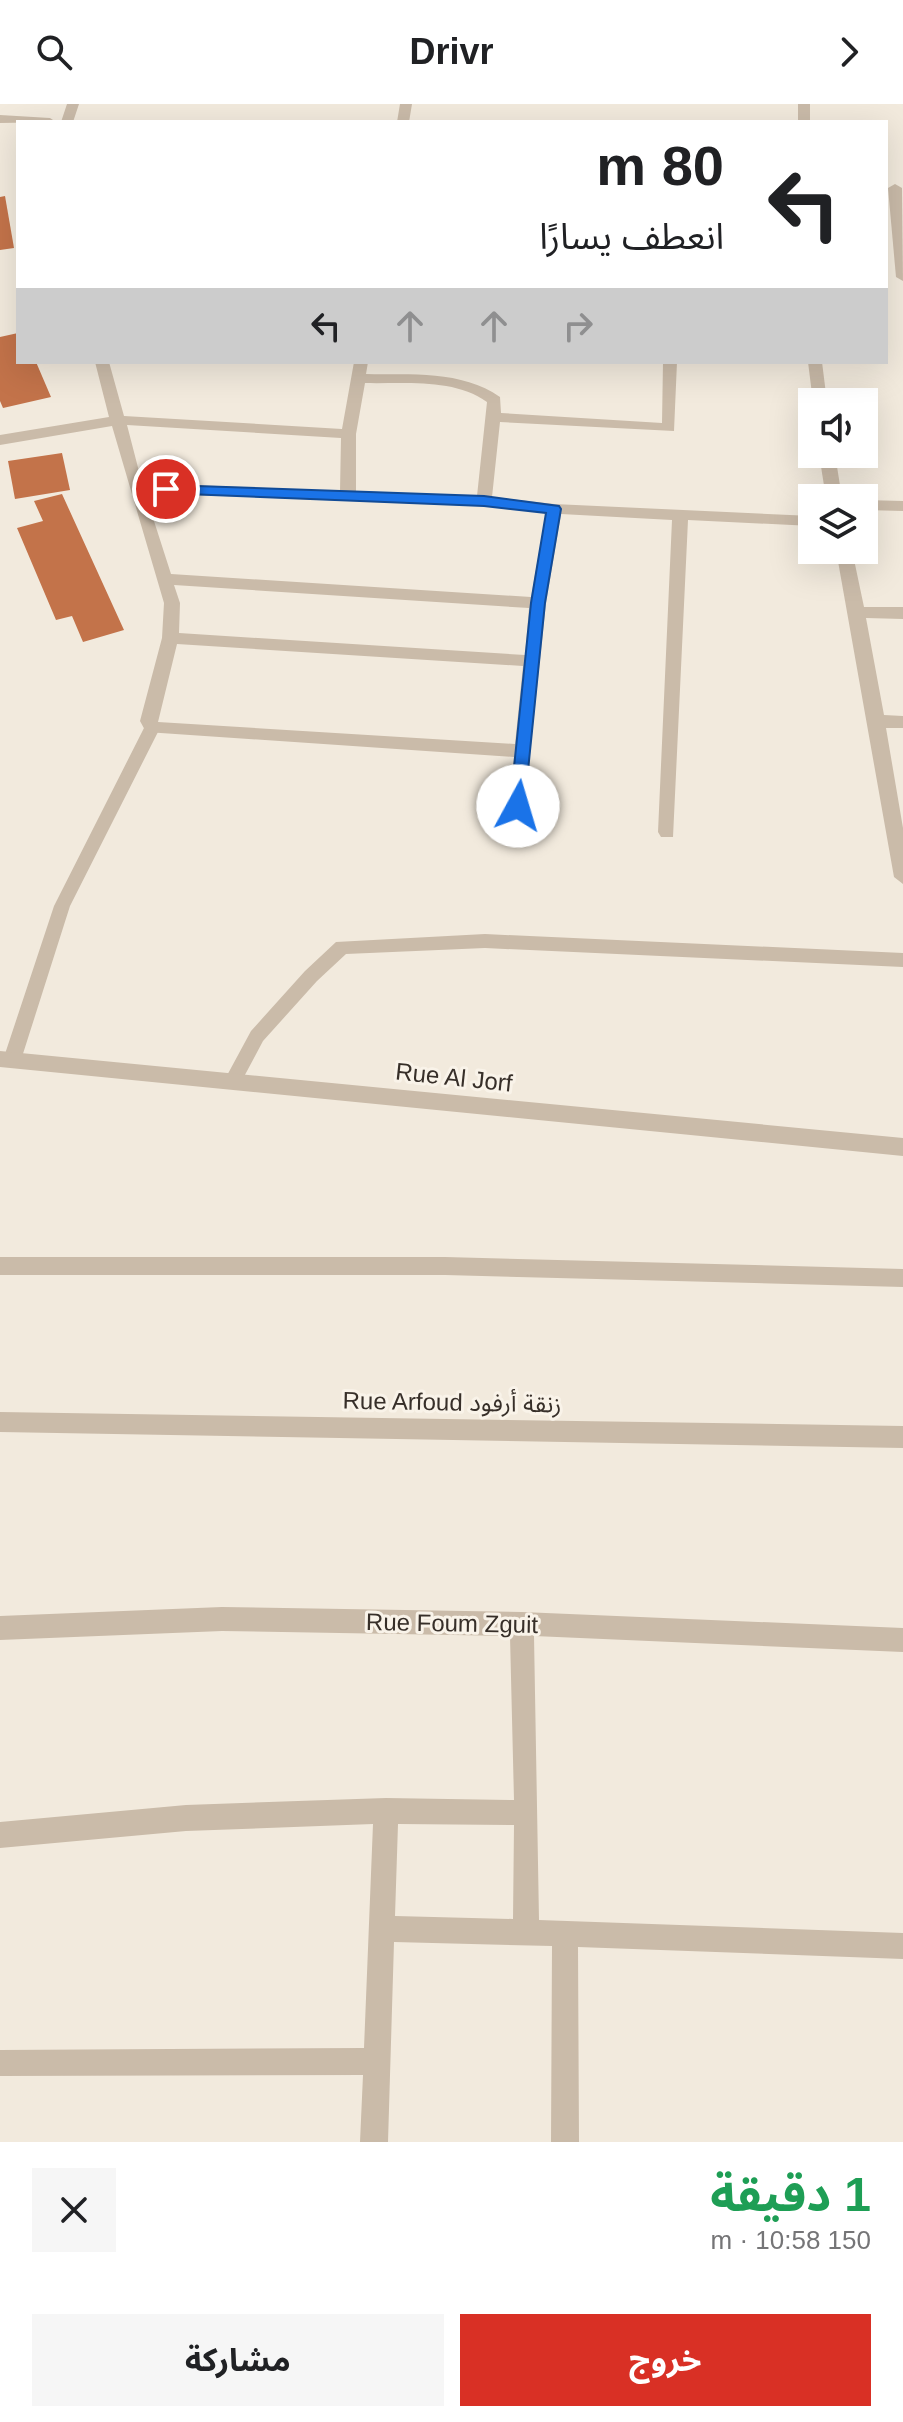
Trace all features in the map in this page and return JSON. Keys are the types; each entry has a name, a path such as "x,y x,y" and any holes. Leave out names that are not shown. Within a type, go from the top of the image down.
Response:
{"street":[{"path":"895,188 903,277"},
{"path":"103,364 136,488 172,603 170,638 149,721 152,728 524,751"},
{"path":"495,417 669,428 670,364"},
{"path":"815,364 818,388"},
{"path":"348,495 349,434 360,370 474,387 495,400 484,501"},
{"path":"0,440 117,420 349,434"},
{"path":"136,488 484,501 554,509 798,520"},
{"path":"878,505 903,506"},
{"path":"518,806 538,603 554,509"},
{"path":"667,832 680,516"},
{"path":"847,564 858,612 874,721 898,828 903,877"},
{"path":"167,579 538,603"},
{"path":"858,612 903,613"},
{"path":"170,638 533,661"},
{"path":"874,721 903,722"},
{"name":"Rue Al Jorf","path":"6,1059 903,1147"},
{"path":"0,1266 445,1266 903,1278"},
{"name":"Rue Arfoud زنقة أرفود","path":"0,1422 903,1437"},
{"name":"Rue Foum Zguit","path":"0,1628 222,1619 522,1624 903,1640"},
{"path":"522,1624 527,1813 526,1932"},
{"path":"0,1835 186,1818 386,1811 527,1813"},
{"path":"374,2142 386,1811"},
{"path":"382,1929 903,1946"},
{"path":"565,1935 565,2142"},
{"path":"0,2063 378,2061"}],"lane":[{"path":"6,1059 62,906 152,728"},
{"path":"233,1081 257,1036 342,947 485,941 903,960"}],"building":[{"path":"5,196 14,248 0,250 0,197"},
{"path":"16,333 16,364 37,364 51,397 3,408 0,401 0,337"},
{"path":"62,453 70,490 15,499 8,461"},
{"path":"62,494 124,630 83,642 72,616 56,620 17,528 43,521 34,501"}],"route":[{"path":"166,489 484,501 554,509 538,603 518,806"}]}
